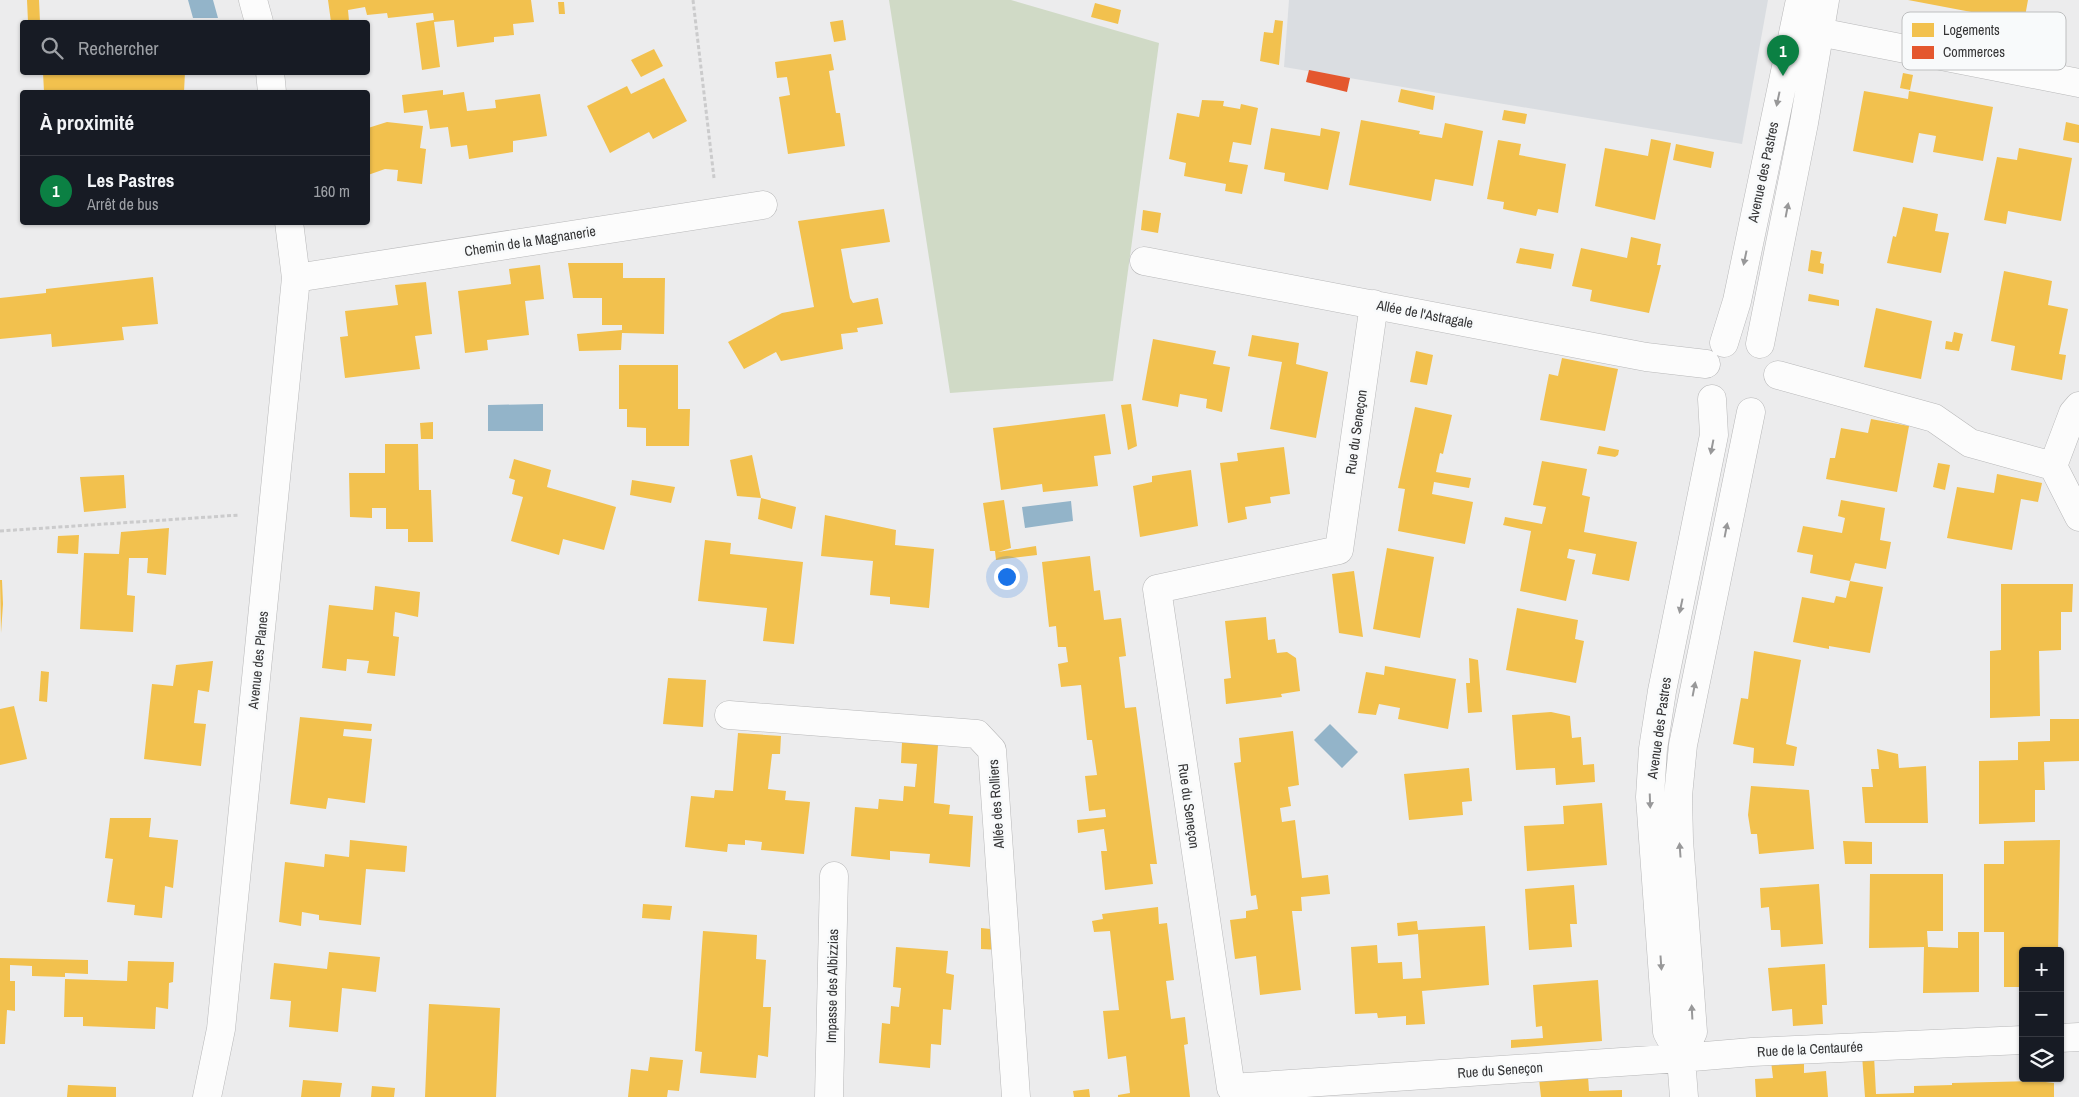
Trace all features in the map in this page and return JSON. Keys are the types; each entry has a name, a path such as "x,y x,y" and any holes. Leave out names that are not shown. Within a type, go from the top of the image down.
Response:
{"street":[{"path":"253,0 258,20"},
{"name":"Avenue des Pastres","path":"1724,343 1737,301 1800,0"},
{"path":"1760,344 1800,143 1825,0"},
{"path":"1819,32 1902,49"},
{"path":"2009,70 2079,84"},
{"path":"270,75 272,90"},
{"name":"Chemin de la Magnanerie","path":"296,278 763,204"},
{"name":"Avenue des Planes","path":"207,1097 222,1029 296,278 289,225"},
{"name":"Allée de l'Astragale","path":"1144,261 1646,357 1706,364"},
{"name":"Rue du Seneçon","path":"1374,304 1339,550 1157,589 1231,1088 1598,1063"},
{"path":"1740,339 1760,344 1773,358 1778,375 1776,387 1771,398 1751,412 1740,413 1720,406 1712,399 1706,388 1704,376 1706,364 1712,353 1724,343 1740,339"},
{"path":"1778,375 1934,418 1970,443 2053,466 2079,517"},
{"name":"Avenue des Pastres","path":"1684,1097 1681,1058 1667,1032 1650,798 1662,691 1714,435 1712,399"},
{"path":"2053,466 2073,413 2079,406"},
{"name":"Avenue des Pastres","path":"1681,1058 1693,1032 1679,840 1678,796 1683,746 1751,412"},
{"name":"Allée des Rolliers","path":"729,715 977,734 992,750 1016,1097"},
{"name":"Impasse des Albizzias","path":"829,1097 834,876"},
{"path":"2064,1038 2079,1038"},
{"name":"Rue de la Centaurée","path":"1598,1063 1752,1052 2019,1040"}],"path":[{"path":"694,0 718,212"},
{"path":"0,532 273,512"}],"shaded area":[{"path":"1289,0 1768,0 1742,144 1284,67"}],"green space":[{"path":"889,0 1011,0 1159,43 1113,381 950,393"}],"water":[{"path":"188,0 213,0 218,18 193,18"},
{"path":"543,404 543,431 488,431 488,405"},
{"path":"1071,501 1073,521 1025,528 1022,507"},
{"path":"1330,724 1358,752 1342,768 1314,740"}],"building: Logements":[{"path":"27,0 39,0 40,20 28,20"},
{"path":"328,0 531,0 534,22 513,24 514,35 494,37 494,42 457,47 454,20 434,22 440,67 422,70 416,23 434,20 433,13 388,18 387,13 367,15 365,7 348,10 349,20 331,20"},
{"path":"1908,0 2028,0 2026,12 1971,12"},
{"path":"558,2 564,2 565,14 559,14"},
{"path":"1095,3 1121,10 1118,24 1091,17"},
{"path":"843,20 846,40 834,42 830,22"},
{"path":"1275,20 1283,21 1279,65 1260,61 1264,32 1273,33"},
{"path":"654,49 663,66 641,77 631,60"},
{"path":"831,54 834,70 829,71 836,113 840,113 845,146 788,154 779,97 790,95 787,77 777,78 775,62"},
{"path":"1903,73 1913,75 1910,90 1900,88"},
{"path":"43,75 185,75 184,90 44,90"},
{"path":"664,78 687,121 653,139 649,132 610,153 587,106 627,86 631,94"},
{"path":"1401,89 1435,96 1433,110 1398,102"},
{"path":"443,90 443,95 464,92 467,111 496,108 495,100 540,94 547,136 513,141 513,152 469,159 467,145 451,147 448,127 430,129 427,110 404,113 402,95"},
{"path":"1864,91 1908,99 1909,91 1993,107 1983,161 1933,152 1936,136 1919,133 1913,163 1853,151"},
{"path":"1202,100 1224,101 1223,106 1240,109 1241,104 1258,108 1251,145 1233,142 1229,162 1248,165 1242,194 1225,191 1226,184 1184,176 1186,163 1169,159 1177,113 1199,117"},
{"path":"1504,110 1527,114 1525,124 1502,120"},
{"path":"1361,120 1420,131 1419,134 1442,138 1445,123 1483,131 1473,186 1435,179 1431,201 1349,185"},
{"path":"387,122 423,126 420,148 426,149 422,184 397,181 398,170 385,169 370,174 370,127"},
{"path":"2066,122 2079,125 2079,143 2063,140"},
{"path":"1271,128 1320,136 1321,128 1340,132 1328,190 1284,181 1285,173 1264,169"},
{"path":"1651,139 1671,143 1655,220 1595,206 1605,148 1648,156"},
{"path":"1498,140 1521,144 1519,155 1566,164 1558,213 1538,209 1536,216 1503,209 1504,202 1487,199"},
{"path":"1676,144 1714,152 1711,168 1673,160"},
{"path":"2019,148 2072,158 2061,221 2008,211 2006,224 1984,220 1997,157 2017,160"},
{"path":"1903,207 1938,214 1935,231 1949,233 1941,273 1887,263 1893,236 1896,237"},
{"path":"884,209 890,242 841,249 850,298 853,303 878,298 883,324 857,328 858,332 841,334 843,349 781,361 776,352 744,369 728,342 782,313 814,307 798,221"},
{"path":"1143,210 1161,213 1158,233 1141,230"},
{"path":"1631,237 1661,244 1657,265 1661,265 1649,313 1590,301 1592,290 1572,286 1581,248 1627,258"},
{"path":"1520,248 1554,254 1551,269 1516,263"},
{"path":"1811,250 1822,252 1820,263 1824,264 1823,274 1808,271"},
{"path":"568,263 623,263 623,278 665,278 664,334 622,333 621,350 579,351 577,334 622,330 622,325 602,325 602,298 573,298"},
{"path":"540,265 544,299 525,301 529,335 487,340 488,350 465,353 458,291 511,284 509,269"},
{"path":"2004,271 2052,281 2048,305 2068,309 2059,354 2066,355 2062,380 2011,370 2015,346 1991,341"},
{"path":"153,277 158,324 122,327 124,340 52,347 51,334 0,339 0,298 46,293 46,289"},
{"path":"426,282 432,334 415,336 420,369 345,378 340,337 348,336 345,311 398,305 395,285"},
{"path":"1809,294 1839,300 1839,306 1808,301"},
{"path":"1876,308 1932,321 1921,379 1864,367"},
{"path":"1954,332 1963,334 1959,351 1945,349 1946,341 1952,342"},
{"path":"1252,335 1299,343 1296,364 1328,372 1316,438 1270,429 1282,362 1248,356"},
{"path":"1153,339 1216,351 1213,364 1230,367 1222,412 1206,408 1207,399 1180,394 1178,407 1142,400"},
{"path":"1416,351 1433,355 1427,385 1410,382"},
{"path":"1562,358 1618,369 1605,431 1540,420 1549,374 1558,376"},
{"path":"619,365 678,365 678,409 690,409 689,446 646,446 646,428 627,427 627,409 619,409"},
{"path":"1131,404 1137,446 1128,450 1121,405"},
{"path":"1415,407 1452,415 1443,454 1440,453 1436,472 1471,478 1469,488 1434,482 1432,494 1473,502 1465,544 1398,531 1405,489 1398,488"},
{"path":"1105,414 1111,454 1094,456 1098,486 1043,492 1042,484 1001,490 993,428"},
{"path":"1871,419 1909,426 1897,492 1826,479 1830,458 1835,458 1841,428 1868,433"},
{"path":"433,422 433,439 421,439 420,423"},
{"path":"385,444 418,444 419,490 431,490 433,542 408,542 408,529 386,529 386,508 372,508 372,518 350,517 349,473 385,473"},
{"path":"1599,446 1619,450 1618,455 1615,457 1597,454"},
{"path":"1284,447 1290,494 1270,497 1271,503 1245,507 1247,519 1228,523 1220,463 1238,461 1237,453"},
{"path":"752,455 761,498 737,496 730,460"},
{"path":"514,459 551,470 547,487 616,507 604,550 563,539 559,555 511,541 523,497 512,494 515,480 509,478"},
{"path":"1542,461 1587,469 1582,495 1590,497 1584,532 1637,542 1629,581 1592,574 1596,554 1569,549 1567,558 1575,560 1566,601 1520,591 1531,531 1503,525 1505,517 1542,524 1546,507 1533,505"},
{"path":"1938,463 1950,465 1945,490 1933,487"},
{"path":"1191,470 1198,526 1140,537 1133,486 1152,482 1152,476"},
{"path":"1997,474 2042,483 2038,502 2021,499 2012,550 1947,538 1957,487 1994,493"},
{"path":"124,475 126,508 84,512 80,477"},
{"path":"632,480 675,487 671,503 630,495"},
{"path":"761,498 796,507 792,529 758,519"},
{"path":"1004,500 1011,548 998,552 1036,546 1037,555 996,560 995,551 990,551 983,503"},
{"path":"1841,500 1885,508 1880,540 1891,542 1886,569 1855,563 1850,581 1810,573 1813,555 1797,552 1803,526 1842,533 1845,518 1838,516"},
{"path":"825,515 896,530 895,545 934,549 929,608 890,604 890,597 870,595 873,561 821,556"},
{"path":"169,528 166,575 147,573 148,558 129,558 127,595 135,596 133,632 80,629 84,553 119,554 121,532"},
{"path":"79,535 78,554 57,553 58,536"},
{"path":"705,540 731,543 730,554 803,562 794,644 763,641 767,608 698,601"},
{"path":"1387,548 1434,557 1420,638 1373,629"},
{"path":"1090,556 1094,591 1100,590 1104,620 1121,618 1126,656 1119,657 1125,708 1136,707 1157,864 1150,864 1153,884 1105,890 1101,851 1107,851 1104,829 1078,833 1077,820 1106,817 1105,809 1089,811 1085,776 1097,775 1092,740 1087,740 1081,685 1061,687 1058,664 1068,662 1066,647 1058,647 1056,626 1049,627 1042,562"},
{"path":"1354,571 1363,637 1339,633 1332,574"},
{"path":"0,580 2,580 3,604 1,633"},
{"path":"1850,581 1883,587 1870,653 1829,646 1829,649 1793,642 1802,597 1834,603 1836,596 1846,598"},
{"path":"2001,584 2073,584 2072,612 2061,612 2061,650 2039,651 2040,716 1990,718 1990,651 2001,650"},
{"path":"375,586 420,592 418,617 395,612 393,636 399,637 395,676 367,673 369,661 347,659 346,671 322,668 329,605 373,610"},
{"path":"1517,608 1578,620 1575,639 1584,641 1576,683 1506,670"},
{"path":"1266,617 1268,640 1275,639 1277,653 1287,652 1296,658 1300,691 1281,694 1282,697 1226,704 1224,679 1231,678 1225,621"},
{"path":"1754,651 1801,660 1786,744 1797,747 1794,766 1753,763 1754,748 1733,744 1741,698 1748,699"},
{"path":"1469,658 1478,660 1482,712 1468,713 1466,683 1470,683"},
{"path":"213,661 209,692 198,690 194,723 206,724 201,766 144,759 152,684 173,686 176,665"},
{"path":"1385,666 1456,679 1448,729 1398,719 1400,708 1379,704 1376,715 1358,713 1366,672 1384,675"},
{"path":"41,671 49,672 47,702 39,701"},
{"path":"668,678 706,680 703,727 663,724"},
{"path":"14,706 27,759 0,765 0,709"},
{"path":"1551,712 1570,716 1572,738 1581,737 1583,765 1594,764 1595,782 1556,785 1555,768 1516,770 1512,715"},
{"path":"300,717 372,724 371,731 344,729 343,736 372,739 365,803 328,798 326,809 290,804"},
{"path":"2050,719 2079,719 2079,761 2044,762 2045,790 2035,790 2035,822 1979,824 1979,761 2018,760 2018,742 2050,741"},
{"path":"1293,731 1299,785 1288,787 1291,806 1280,808 1282,822 1295,820 1302,878 1328,875 1330,894 1301,897 1302,911 1292,911 1301,990 1260,995 1256,956 1235,959 1230,920 1246,918 1246,911 1258,909 1256,895 1251,896 1234,763 1241,762 1239,738"},
{"path":"738,733 781,736 780,754 772,754 768,789 786,791 785,800 810,802 804,854 761,850 762,842 745,840 745,845 728,844 727,852 685,847 691,796 714,798 715,790 733,791"},
{"path":"902,742 938,745 934,803 950,805 949,814 973,816 970,867 929,863 930,854 890,851 890,860 851,856 855,807 878,809 879,799 903,801 904,786 915,787 917,764 901,763"},
{"path":"1877,749 1898,754 1899,768 1926,766 1928,823 1865,823 1862,787 1873,787 1871,769 1879,769"},
{"path":"1469,768 1472,801 1462,802 1463,815 1409,820 1404,774"},
{"path":"1751,786 1809,790 1814,849 1759,854 1757,834 1751,834 1748,815"},
{"path":"1602,803 1607,865 1527,871 1524,826 1564,824 1563,806"},
{"path":"110,818 151,818 149,837 178,840 173,888 165,886 162,918 134,915 135,905 107,902 113,859 105,858"},
{"path":"350,840 407,846 405,872 366,869 361,925 319,920 319,915 302,912 301,926 279,922 285,862 324,867 325,854 349,857"},
{"path":"2060,840 2058,947 2019,947 2019,987 2004,987 2004,932 1984,932 1984,864 2004,864 2004,841"},
{"path":"1843,841 1872,842 1872,864 1845,864"},
{"path":"1870,874 1943,874 1943,931 1927,931 1928,947 1958,948 1958,932 1979,932 1979,992 1923,993 1924,947 1869,948"},
{"path":"1819,884 1823,944 1781,947 1780,930 1771,930 1769,907 1761,908 1760,888"},
{"path":"1574,885 1577,924 1570,924 1572,947 1529,950 1525,889"},
{"path":"643,904 672,906 670,920 642,918"},
{"path":"1158,907 1159,924 1167,923 1174,980 1166,981 1171,1019 1185,1017 1188,1044 1184,1045 1190,1097 1118,1097 1118,1095 1130,1093 1126,1056 1108,1059 1103,1011 1119,1010 1110,931 1094,932 1092,921 1103,919 1102,914"},
{"path":"1417,921 1418,930 1485,926 1489,985 1422,991 1425,1024 1406,1025 1406,1016 1378,1018 1377,1013 1355,1014 1351,947 1377,945 1378,963 1402,962 1403,979 1421,978 1418,934 1398,936 1397,923"},
{"path":"981,928 1000,930 1001,950 981,949"},
{"path":"703,931 757,935 756,959 766,960 763,1007 771,1007 768,1057 758,1055 756,1078 700,1073 702,1052 695,1051"},
{"path":"896,947 948,951 946,973 954,975 951,1010 943,1009 941,1045 931,1044 930,1068 879,1063 882,1023 890,1024 891,1006 899,1007 901,988 893,987"},
{"path":"329,952 380,957 376,992 342,988 338,1032 289,1027 291,1001 270,999 274,963 327,969"},
{"path":"0,958 88,960 88,974 65,973 65,977 32,976 32,966 10,965 10,981 15,981 15,1011 7,1010 5,1044 0,1044"},
{"path":"128,961 174,962 173,982 169,983 168,1009 156,1007 155,1029 83,1026 83,1017 64,1017 65,979 127,981"},
{"path":"1825,964 1827,1005 1822,1005 1823,1024 1793,1026 1792,1009 1772,1011 1768,968"},
{"path":"1598,980 1602,1041 1511,1048 1511,1040 1543,1038 1542,1026 1536,1027 1533,985"},
{"path":"429,1004 500,1008 496,1097 425,1097"},
{"path":"1862,1055 1874,1056 1876,1094 1914,1093 1914,1086 1952,1085 1952,1083 2019,1081 2054,1083 2054,1097 1865,1097"},
{"path":"650,1057 683,1060 679,1091 668,1090 667,1097 628,1097 631,1069 648,1071"},
{"path":"1804,1059 1804,1073 1826,1071 1828,1097 1756,1097 1755,1079 1773,1078 1771,1061"},
{"path":"1588,1076 1589,1091 1622,1090 1622,1097 1541,1097 1539,1079"},
{"path":"303,1080 342,1083 340,1097 301,1097"},
{"path":"68,1085 116,1087 116,1097 67,1097"},
{"path":"372,1086 395,1088 394,1097 371,1097"},
{"path":"1089,1089 1090,1097 1074,1097 1073,1091"}],"building: Commerces":[{"path":"1309,70 1350,78 1347,92 1306,82"}],"place":[{"name":"Les Pastres","path":"1783,76"}]}
